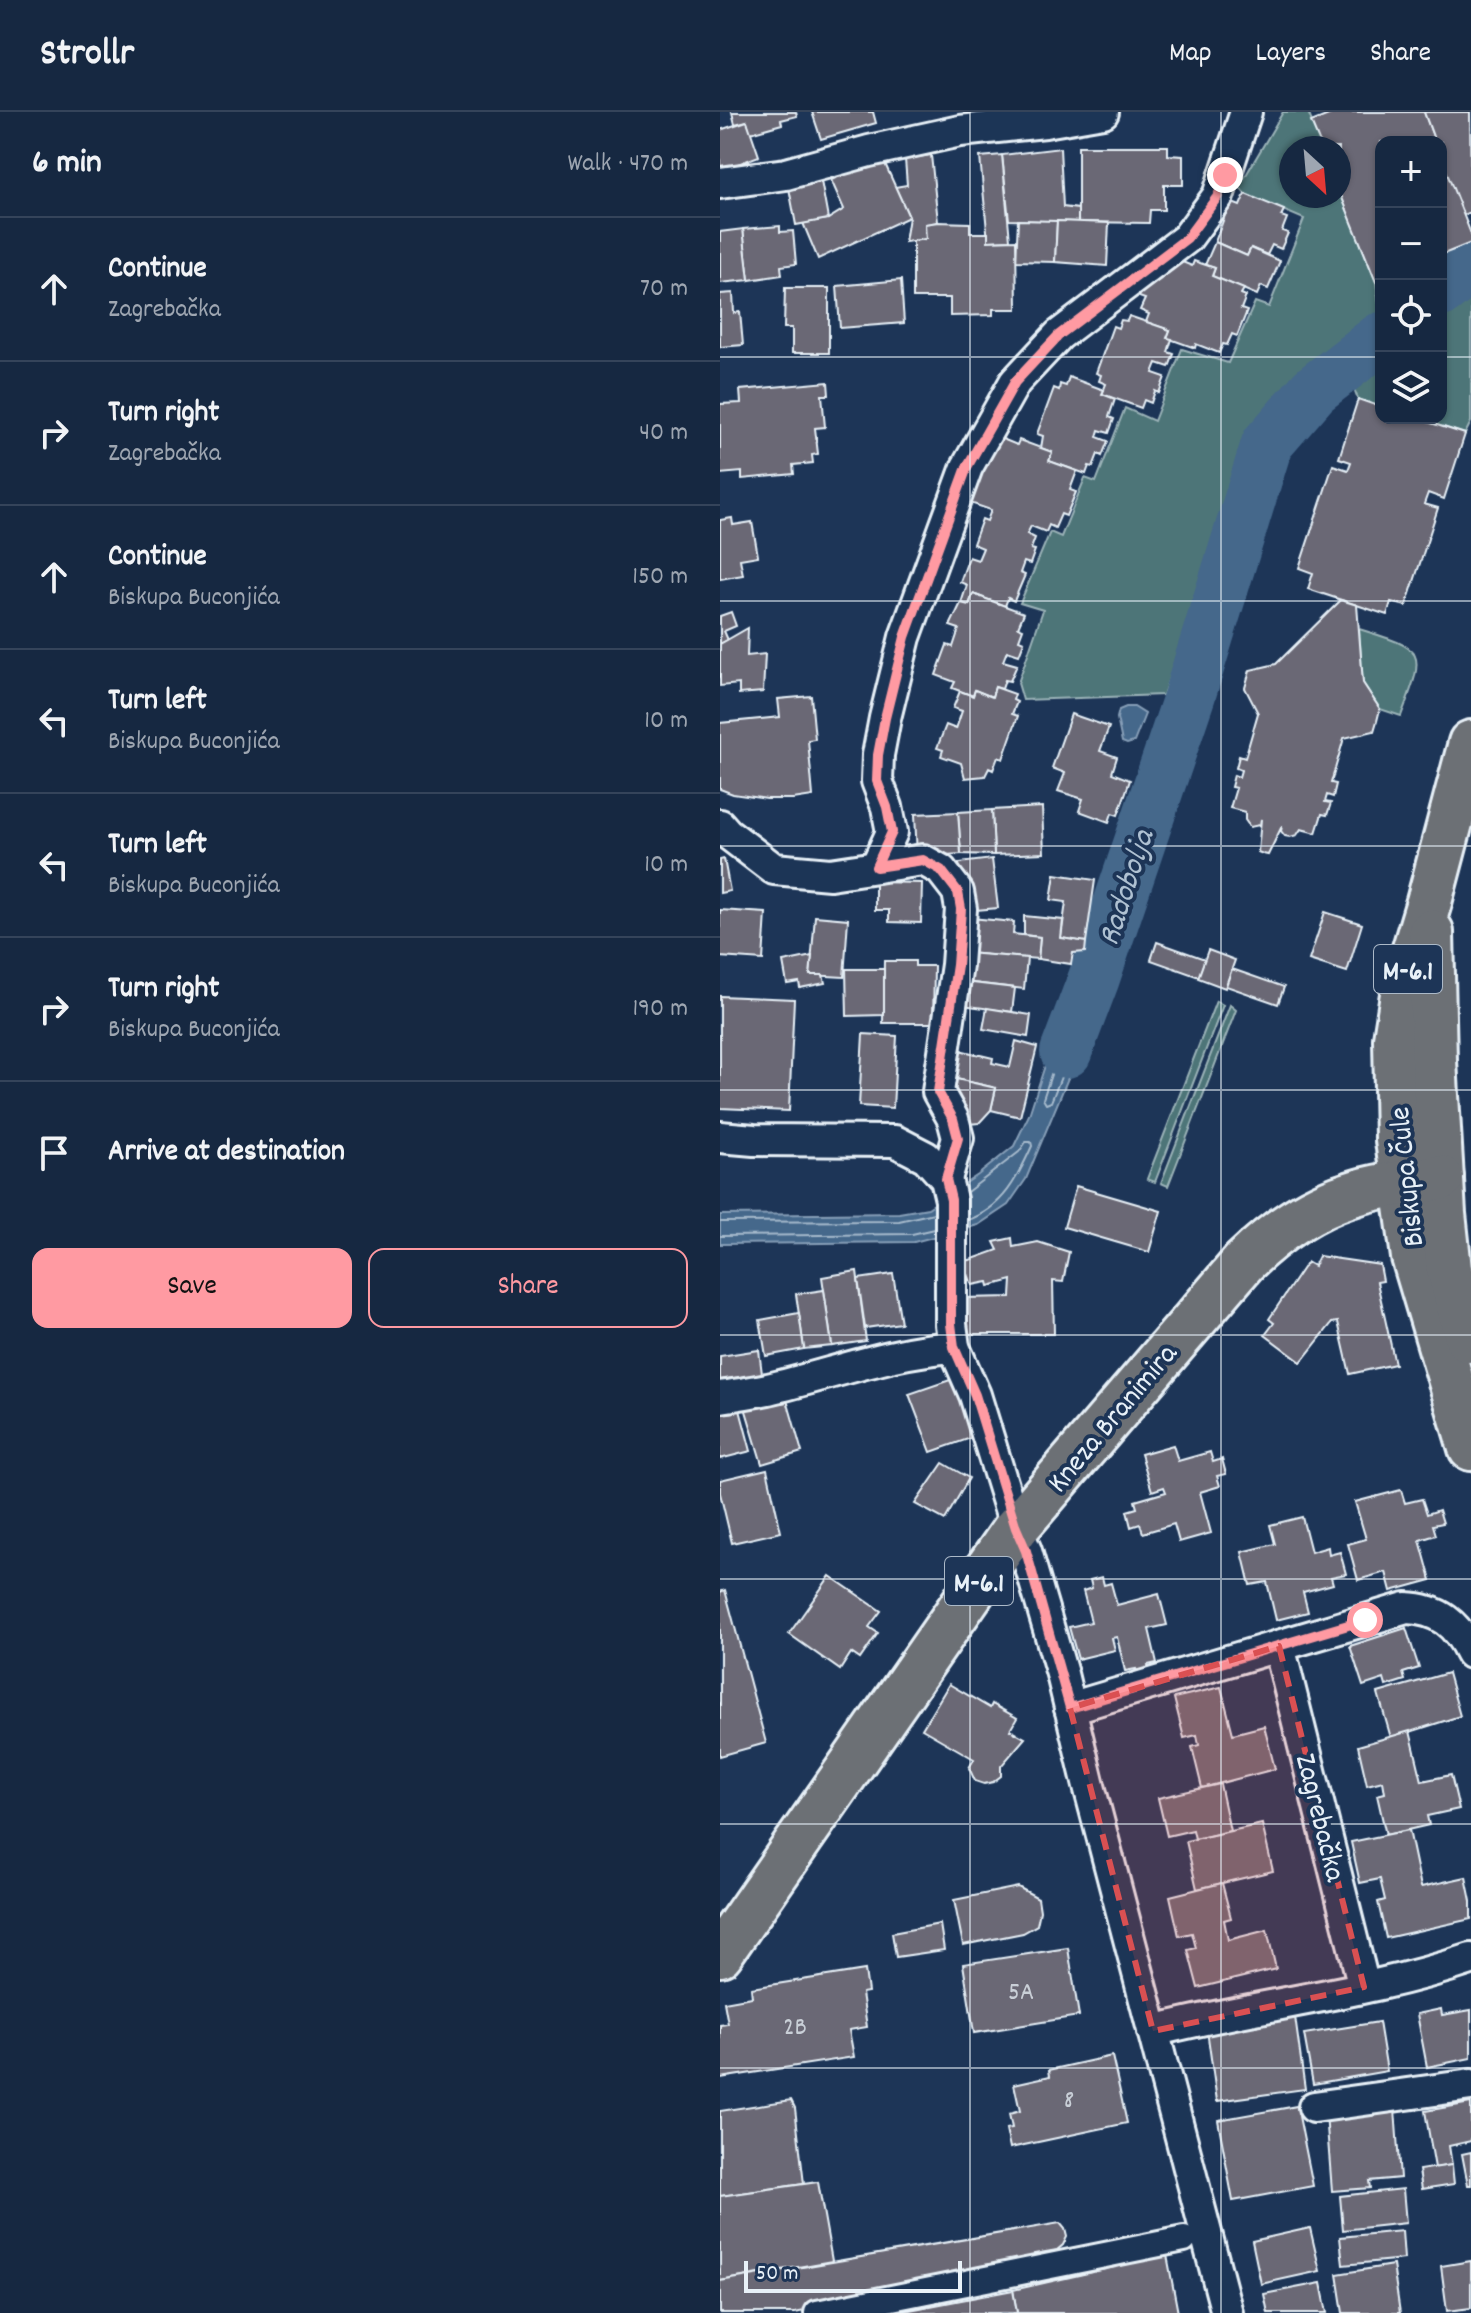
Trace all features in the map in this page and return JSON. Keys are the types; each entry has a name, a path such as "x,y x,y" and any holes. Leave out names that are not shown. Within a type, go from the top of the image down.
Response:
{"main road":[{"name":"Biskupa Čule","path":"1471,743 1405,982 1396,1039 1397,1123 1422,1181 1443,1214 1449,1269 1471,1353"},
{"name":"Biskupa Čule","path":"1422,1181 1414,1257 1471,1448"},
{"name":"Kneza Branimira","path":"720,1954 1016,1528 1244,1262 1272,1235 1309,1212 1347,1195 1422,1181"}],"street":[{"path":"720,183 786,174 869,151 960,131 1103,112"},
{"path":"876,867 892,832 877,781 878,755 905,637 967,467 1015,382 1059,335 1187,238 1218,196 1246,112"},
{"path":"720,825 774,869 830,874 923,860 941,870 958,892 961,909 957,965 938,1092 953,1119 958,1138 946,1179"},
{"path":"720,1137 895,1141 926,1157 946,1179 951,1200 951,1324 954,1347 975,1395 1026,1551 1070,1708 1227,2313"},
{"path":"720,1397 769,1389 887,1358 954,1347"},
{"path":"1070,1708 1406,1608 1424,1608 1448,1620 1471,1653"},
{"name":"Zagrebačka","path":"1279,1646 1364,1987"},
{"path":"1153,2031 1437,1971 1471,1959"},
{"path":"1314,2107 1471,2085"},
{"path":"817,2313 1184,2239"}],"highlighted area":[{"path":"1279,1646 1364,1987 1153,2031 1070,1708"}],"green space":[{"path":"1283,112 1308,112 1317,136 1279,136 1279,208 1346,208 1375,280 1375,324 1274,417 1245,464 1163,695 1023,700 1018,683 1043,610 1020,603 1050,532 1061,537 1085,478 1096,482 1125,408 1154,421 1182,349 1228,363 1255,302 1269,307 1304,219 1245,194 1239,187"},
{"path":"1471,277 1471,422 1465,434 1434,424 1447,424 1447,296"},
{"path":"1375,352 1375,405 1358,399 1348,373"},
{"path":"1359,629 1398,642 1415,656 1415,678 1401,716 1380,709 1363,683"},
{"path":"1216,1001 1223,1005 1155,1182 1147,1179"},
{"path":"1230,1005 1236,1010 1168,1186 1161,1183"}],"water":[{"path":"1134,707 1145,714 1134,742 1127,744 1122,742 1117,718 1119,710"},
{"path":"1072,982 1105,989 1026,1179 1008,1205 978,1225 914,1242 720,1244 720,1215 899,1213 928,1208 978,1175 1014,1146 1029,1115"}],"building":[{"path":"732,112 796,112 797,116 781,120 782,124 750,133 747,121 735,124"},
{"path":"812,112 873,112 876,123 821,139"},
{"path":"1336,112 1424,112 1433,136 1375,136 1375,280 1346,208 1351,208 1351,136 1317,136 1311,122"},
{"path":"1424,112 1470,112 1471,212 1462,216 1447,175 1447,136 1433,136"},
{"path":"747,121 759,156 722,170 720,130"},
{"path":"1078,146 1168,146 1168,155 1183,156 1183,185 1164,185 1164,210 1150,210 1149,223 1078,222"},
{"path":"1060,148 1063,207 1078,209 1078,222 1009,220 1002,155"},
{"path":"931,155 938,222 925,224 926,239 905,242 909,217 895,187 907,185 905,159"},
{"path":"1002,155 1010,240 988,241 980,157"},
{"path":"882,157 909,217 818,259 803,223 828,219 844,209 831,180"},
{"path":"1447,173 1471,234 1471,243 1447,253"},
{"path":"821,181 828,219 796,225 789,188"},
{"path":"1245,194 1284,210 1281,216 1287,218 1282,231 1288,233 1281,249 1272,245 1267,255 1251,248 1247,256 1215,242 1230,202 1240,206"},
{"path":"1018,220 1057,221 1055,262 1016,261"},
{"path":"1057,221 1109,223 1107,266 1055,262"},
{"path":"970,223 970,233 988,233 988,241 1016,240 1017,309 993,309 993,315 950,316 950,298 913,298 913,241 926,239 925,224"},
{"path":"780,226 780,232 793,231 796,264 781,266 782,275 749,280 743,229"},
{"path":"743,229 749,280 720,283 720,232"},
{"path":"1215,242 1247,256 1251,248 1280,261 1268,289 1261,286 1257,295 1212,276 1215,268 1205,265"},
{"path":"1170,257 1192,266 1194,261 1215,268 1212,276 1244,289 1241,294 1246,296 1241,309 1247,311 1237,336 1232,334 1219,353 1167,338 1170,330 1146,322 1149,314 1140,310 1145,299 1139,297 1148,273"},
{"path":"901,280 904,323 840,328 837,286"},
{"path":"785,288 829,288 829,353 792,353 792,328 784,328"},
{"path":"733,293 734,313 740,312 743,345 720,347 720,294"},
{"path":"1129,316 1170,330 1167,338 1172,339 1168,352 1174,354 1169,367 1157,363 1153,373 1165,377 1159,393 1155,391 1151,403 1144,400 1141,408 1102,394 1106,384 1099,381 1101,375 1096,373 1113,326 1118,328 1121,320 1127,321"},
{"path":"1069,377 1104,390 1102,394 1115,399 1109,417 1114,419 1109,433 1099,430 1097,437 1108,441 1102,456 1098,454 1093,467 1089,466 1086,474 1049,461 1052,452 1041,448 1043,436 1037,434 1054,388 1059,390 1060,384 1066,386"},
{"path":"828,382 829,395 822,395 825,427 815,428 818,454 812,455 813,463 793,465 794,474 742,479 742,472 720,474 720,404 741,403 740,390"},
{"path":"1358,399 1375,405 1375,424 1434,424 1465,434 1444,499 1428,493 1424,504 1438,508 1406,606 1391,602 1387,615 1308,589 1313,573 1299,568 1333,465 1348,470 1351,462 1339,458"},
{"path":"995,436 1017,445 1019,440 1052,452 1049,461 1077,471 1070,490 1076,492 1066,516 1061,514 1055,528 1049,525 1046,532 1031,526 1027,534 1035,538 1031,549 1035,550 1030,564 1024,562 1020,573 1025,575 1014,601 1008,598 1005,606 973,594 969,605 961,603 967,585 960,582 969,557 978,560 983,548 973,544 982,519 987,521 991,510 970,503 974,494 967,492"},
{"path":"732,518 733,525 752,522 758,556 740,559 743,575 720,579 720,520"},
{"path":"973,594 1024,613 1018,627 1023,629 1019,640 1024,642 1019,655 1007,651 1003,661 1017,665 1010,681 1005,680 1002,689 995,687 992,697 975,690 973,696 952,688 955,682 936,675 947,645 953,647 959,629 950,626 961,603 969,605"},
{"path":"1341,600 1357,605 1363,683 1380,709 1374,731 1344,738 1331,783 1336,784 1333,797 1327,795 1325,802 1331,803 1327,815 1322,814 1316,833 1301,829 1297,835 1285,836 1282,826 1268,855 1263,854 1258,852 1261,819 1260,825 1250,827 1245,820 1245,812 1230,808 1236,788 1231,787 1234,775 1239,777 1241,770 1236,768 1239,756 1245,758 1258,713 1245,688 1250,670 1276,664"},
{"path":"731,612 736,626 724,631 728,640 720,644 720,616"},
{"path":"748,628 747,656 765,654 763,692 739,694 739,684 720,686 720,644"},
{"path":"995,687 1015,694 1013,700 1017,702 1012,714 1018,716 1003,759 998,757 993,770 989,768 985,776 965,778 961,763 941,756 943,750 937,748 946,725 956,729 962,711 953,708 960,691 973,696 975,690 992,697"},
{"path":"811,696 815,739 808,740 813,796 767,799 720,789 720,723 780,717 778,699"},
{"path":"1071,714 1109,727 1100,751 1117,757 1112,773 1130,780 1118,815 1112,813 1109,822 1079,811 1083,799 1058,791 1065,773 1052,768"},
{"path":"1042,807 1044,853 994,855 992,810"},
{"path":"992,810 994,855 961,854 958,812"},
{"path":"958,812 961,854 917,857 915,814"},
{"path":"724,859 730,891 720,893 720,860"},
{"path":"992,859 998,908 965,911 959,863"},
{"path":"1055,874 1095,880 1086,942 1061,938 1066,902 1051,900"},
{"path":"875,882 922,883 921,923 889,922 889,910 875,910"},
{"path":"720,910 766,913 763,960 720,957"},
{"path":"1325,912 1362,924 1347,972 1309,960"},
{"path":"815,916 848,919 844,977 810,975"},
{"path":"1024,916 1063,920 1061,938 1086,942 1085,952 1073,953 1071,964 1038,959 1040,937 1024,935"},
{"path":"970,918 1014,922 1013,934 1040,937 1038,959 967,953"},
{"path":"1157,942 1205,959 1199,977 1151,960"},
{"path":"1208,950 1235,960 1225,988 1198,978"},
{"path":"967,953 1027,958 1024,989 964,982"},
{"path":"812,956 810,975 823,975 825,983 800,988 799,982 787,984 783,962"},
{"path":"884,961 915,961 915,966 934,966 933,1023 883,1023"},
{"path":"846,969 884,969 884,1015 847,1016"},
{"path":"1232,969 1284,987 1278,1004 1226,986"},
{"path":"964,982 1015,988 1012,1012 962,1005"},
{"path":"720,996 794,999 789,1111 720,1108"},
{"path":"987,1008 1031,1015 1028,1037 983,1029"},
{"path":"863,1034 897,1036 893,1108 859,1106"},
{"path":"1016,1041 1037,1047 1020,1117 991,1110 996,1088 952,1078 959,1050 993,1058 992,1063 1010,1067"},
{"path":"952,1078 996,1088 991,1110 979,1123 969,1124 950,1086"},
{"path":"1076,1186 1161,1211 1149,1252 1064,1227"},
{"path":"1012,1238 1013,1247 1038,1242 1069,1252 1063,1282 1053,1281 1054,1334 965,1334 963,1298 1011,1297 1012,1280 989,1286 988,1282 972,1285 964,1262 998,1250 994,1242"},
{"path":"1319,1256 1380,1265 1383,1281 1377,1282 1395,1364 1350,1374 1338,1322 1332,1323 1301,1362 1265,1335 1274,1323 1269,1319 1307,1262 1314,1266"},
{"path":"857,1271 866,1341 832,1346 822,1277"},
{"path":"893,1274 901,1323 865,1328 858,1279"},
{"path":"824,1290 832,1346 804,1349 796,1294"},
{"path":"799,1313 804,1349 766,1356 760,1320"},
{"path":"759,1350 762,1374 720,1380 720,1356"},
{"path":"953,1379 974,1437 931,1452 909,1394"},
{"path":"785,1393 802,1452 762,1464 744,1404"},
{"path":"739,1406 751,1451 720,1459 720,1411"},
{"path":"1173,1445 1178,1461 1210,1452 1213,1462 1222,1459 1226,1474 1217,1476 1220,1486 1200,1492 1211,1533 1179,1542 1174,1524 1143,1533 1140,1524 1131,1527 1127,1511 1137,1508 1135,1501 1166,1492 1164,1487 1152,1491 1141,1454"},
{"path":"943,1463 969,1478 945,1520 915,1504"},
{"path":"767,1469 781,1532 732,1543 720,1493 720,1480"},
{"path":"1401,1490 1405,1503 1422,1499 1427,1514 1439,1510 1443,1523 1433,1525 1436,1535 1420,1540 1431,1580 1391,1591 1386,1572 1358,1580 1348,1544 1366,1539 1355,1502"},
{"path":"1302,1517 1311,1552 1328,1547 1329,1555 1340,1552 1346,1574 1331,1577 1333,1584 1303,1592 1308,1612 1276,1620 1267,1582 1250,1585 1242,1552 1275,1544 1270,1525"},
{"path":"830,1576 881,1611 869,1627 878,1633 860,1659 851,1653 840,1670 789,1634"},
{"path":"1102,1577 1104,1585 1111,1583 1117,1605 1159,1594 1167,1625 1149,1629 1157,1663 1148,1665 1150,1673 1138,1676 1136,1669 1125,1671 1117,1637 1112,1638 1115,1650 1078,1659 1069,1627 1091,1622 1083,1591 1092,1588 1090,1580"},
{"path":"725,1590 766,1743 720,1756 720,1592"},
{"path":"1406,1628 1419,1668 1403,1673 1405,1680 1386,1686 1384,1679 1363,1686 1350,1646"},
{"path":"1448,1673 1460,1716 1391,1738 1378,1693"},
{"path":"949,1684 990,1708 992,1704 1017,1718 1010,1730 1025,1738 1001,1766 1001,1776 993,1782 984,1784 975,1781 969,1768 974,1759 922,1729"},
{"path":"1221,1687 1233,1734 1264,1726 1275,1769 1202,1788 1192,1747 1199,1745 1197,1735 1184,1738 1174,1698"},
{"path":"1410,1731 1422,1781 1451,1775 1459,1809 1427,1816 1429,1825 1386,1835 1377,1795 1385,1793 1383,1781 1367,1785 1358,1746"},
{"path":"1220,1784 1230,1831 1195,1839 1193,1830 1167,1836 1158,1798"},
{"path":"1262,1824 1273,1871 1197,1889 1186,1841"},
{"path":"1409,1830 1421,1887 1466,1877 1471,1919 1386,1938 1378,1902 1385,1900 1380,1879 1360,1883 1351,1842"},
{"path":"1222,1883 1231,1918 1224,1920 1228,1940 1267,1930 1276,1969 1198,1988 1188,1950 1196,1948 1192,1933 1179,1936 1170,1896"},
{"path":"1018,1887 1038,1898 1040,1911 1037,1925 1023,1933 963,1945 954,1900"},
{"path":"940,1924 944,1950 896,1957 892,1933"},
{"path":"1068,1948 1079,2016 974,2033 963,1964"},
{"path":"865,1970 868,1992 862,1993 867,2027 849,2030 854,2057 720,2078 720,2025 728,2024 724,2002 752,1997 751,1988"},
{"path":"1441,2009 1442,2015 1471,2010 1471,2058 1427,2067 1417,2014"},
{"path":"1295,2017 1305,2089 1217,2101 1207,2030"},
{"path":"1379,2022 1387,2071 1313,2084 1304,2034"},
{"path":"1112,2056 1127,2123 1010,2148 1006,2129 1012,2128 1009,2114 1020,2111 1014,2084 1050,2076 1049,2070"},
{"path":"791,2100 795,2108 804,2184 720,2196 720,2111"},
{"path":"1471,2103 1471,2141 1449,2146 1452,2165 1435,2168 1425,2111"},
{"path":"1297,2106 1313,2186 1233,2201 1218,2120"},
{"path":"1395,2109 1400,2178 1369,2181 1370,2188 1332,2191 1326,2114"},
{"path":"1471,2152 1471,2185 1468,2185 1462,2154"},
{"path":"1452,2165 1454,2184 1422,2189 1419,2170"},
{"path":"818,2182 832,2261 720,2281 720,2196"},
{"path":"1403,2189 1406,2223 1343,2230 1340,2196"},
{"path":"1060,2223 1067,2237 1063,2245 1057,2250 1034,2254 1035,2262 795,2313 720,2313 720,2281"},
{"path":"1310,2228 1320,2271 1261,2284 1252,2241"},
{"path":"1402,2231 1404,2259 1343,2265 1340,2237"},
{"path":"1167,2255 1178,2313 1017,2313 1013,2290"},
{"path":"1471,2261 1471,2308 1447,2311 1441,2266"},
{"path":"1393,2265 1400,2313 1343,2313 1337,2274"},
{"path":"1321,2283 1327,2313 1268,2313 1264,2294"},
{"path":"1013,2290 1017,2313 894,2313"}],"waterway":[{"name":"Radobolja","path":"1447,286 1471,268"},
{"name":"Radobolja","path":"1066,1052 1189,697 1267,444 1314,390 1375,343"}],"route":[{"path":"1225,175 1218,196 1187,238 1059,335 1015,382 967,467 905,637 885,718 877,781 892,832 876,867 923,860 941,870 958,892 961,909 957,965 938,1092 953,1119 958,1138 946,1179 951,1200 951,1324 954,1347 975,1395 1026,1551 1070,1708 1365,1620"}]}
